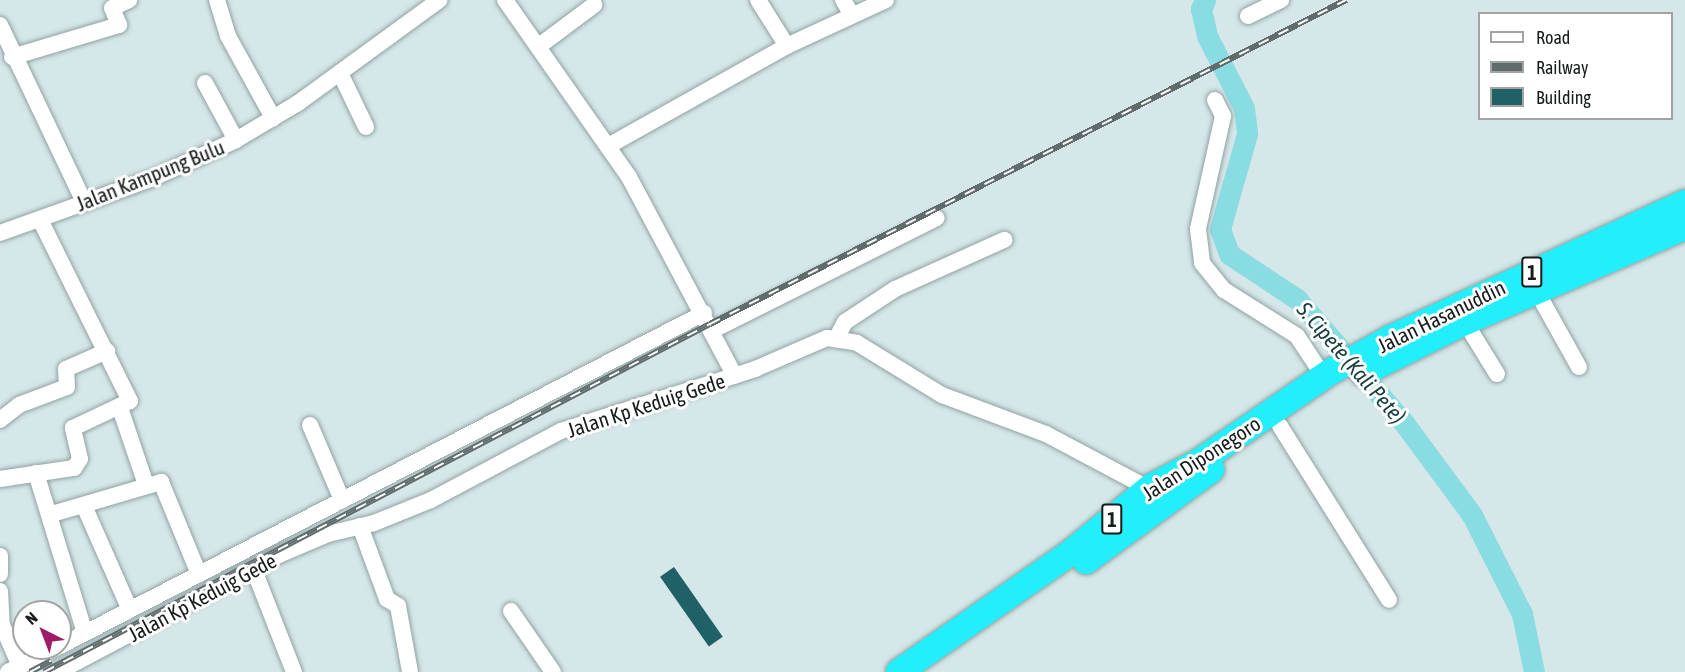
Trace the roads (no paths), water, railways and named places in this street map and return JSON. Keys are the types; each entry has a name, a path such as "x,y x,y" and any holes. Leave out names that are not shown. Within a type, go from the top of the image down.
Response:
{"highway":[{"name":"Jalan Hasanuddin","path":"1331,378 1685,203"},
{"name":"Jalan Hasanuddin","path":"1388,350 1465,322 1537,292 1685,226"},
{"name":"Jalan Diponegoro","path":"899,672 1069,554 1274,419 1331,378"},
{"name":"Jalan Diponegoro","path":"922,672 1158,496"}],"street":[{"path":"12,57 119,25 112,7 129,0"},
{"path":"217,0 228,36 273,118"},
{"name":"Jalan Kampung Bulu","path":"0,233 151,179 237,140 340,73 439,0"},
{"path":"505,0 608,146 704,313 735,376"},
{"path":"758,0 787,46"},
{"path":"843,0 852,15"},
{"path":"608,146 787,46 886,0"},
{"path":"1248,16 1281,0"},
{"path":"539,46 594,4"},
{"path":"0,25 12,57 84,202"},
{"path":"340,73 366,128"},
{"path":"205,83 237,140"},
{"path":"1215,100 1223,116 1198,229 1202,263 1224,290 1297,336 1331,378"},
{"path":"712,330 937,218"},
{"path":"0,479 79,464 73,428 120,408 130,401 40,220"},
{"path":"1004,240 925,272 887,294 844,322 837,337 857,343 942,395 1046,434 1158,496"},
{"path":"1537,292 1579,367"},
{"path":"72,640 704,313"},
{"path":"1465,322 1497,374"},
{"name":"Jalan Kp Keduig Gede","path":"58,672 328,534 360,526 431,500 586,421 735,376 837,337"},
{"path":"0,420 19,405 67,387 65,370 107,351"},
{"path":"120,408 146,485"},
{"path":"1274,419 1389,600"},
{"path":"310,425 342,500"},
{"path":"36,473 52,514"},
{"path":"85,633 49,519 52,514 85,508 146,485 162,482 199,574"},
{"path":"85,508 130,610"},
{"path":"360,526 387,598 398,606 410,672"},
{"path":"0,556 0,574"},
{"path":"254,570 294,672"},
{"path":"0,591 2,625 14,669 32,660"},
{"path":"511,611 554,672"}],"waterway":[{"name":"S. Cipete (Kali Pete)","path":"1205,0 1201,9 1207,36 1244,108 1247,134 1220,229 1229,254 1297,299 1404,423 1472,515 1522,614 1534,672"}],"railway":[{"path":"44,672 710,324 1346,0"},
{"path":"30,672 51,661"}]}
